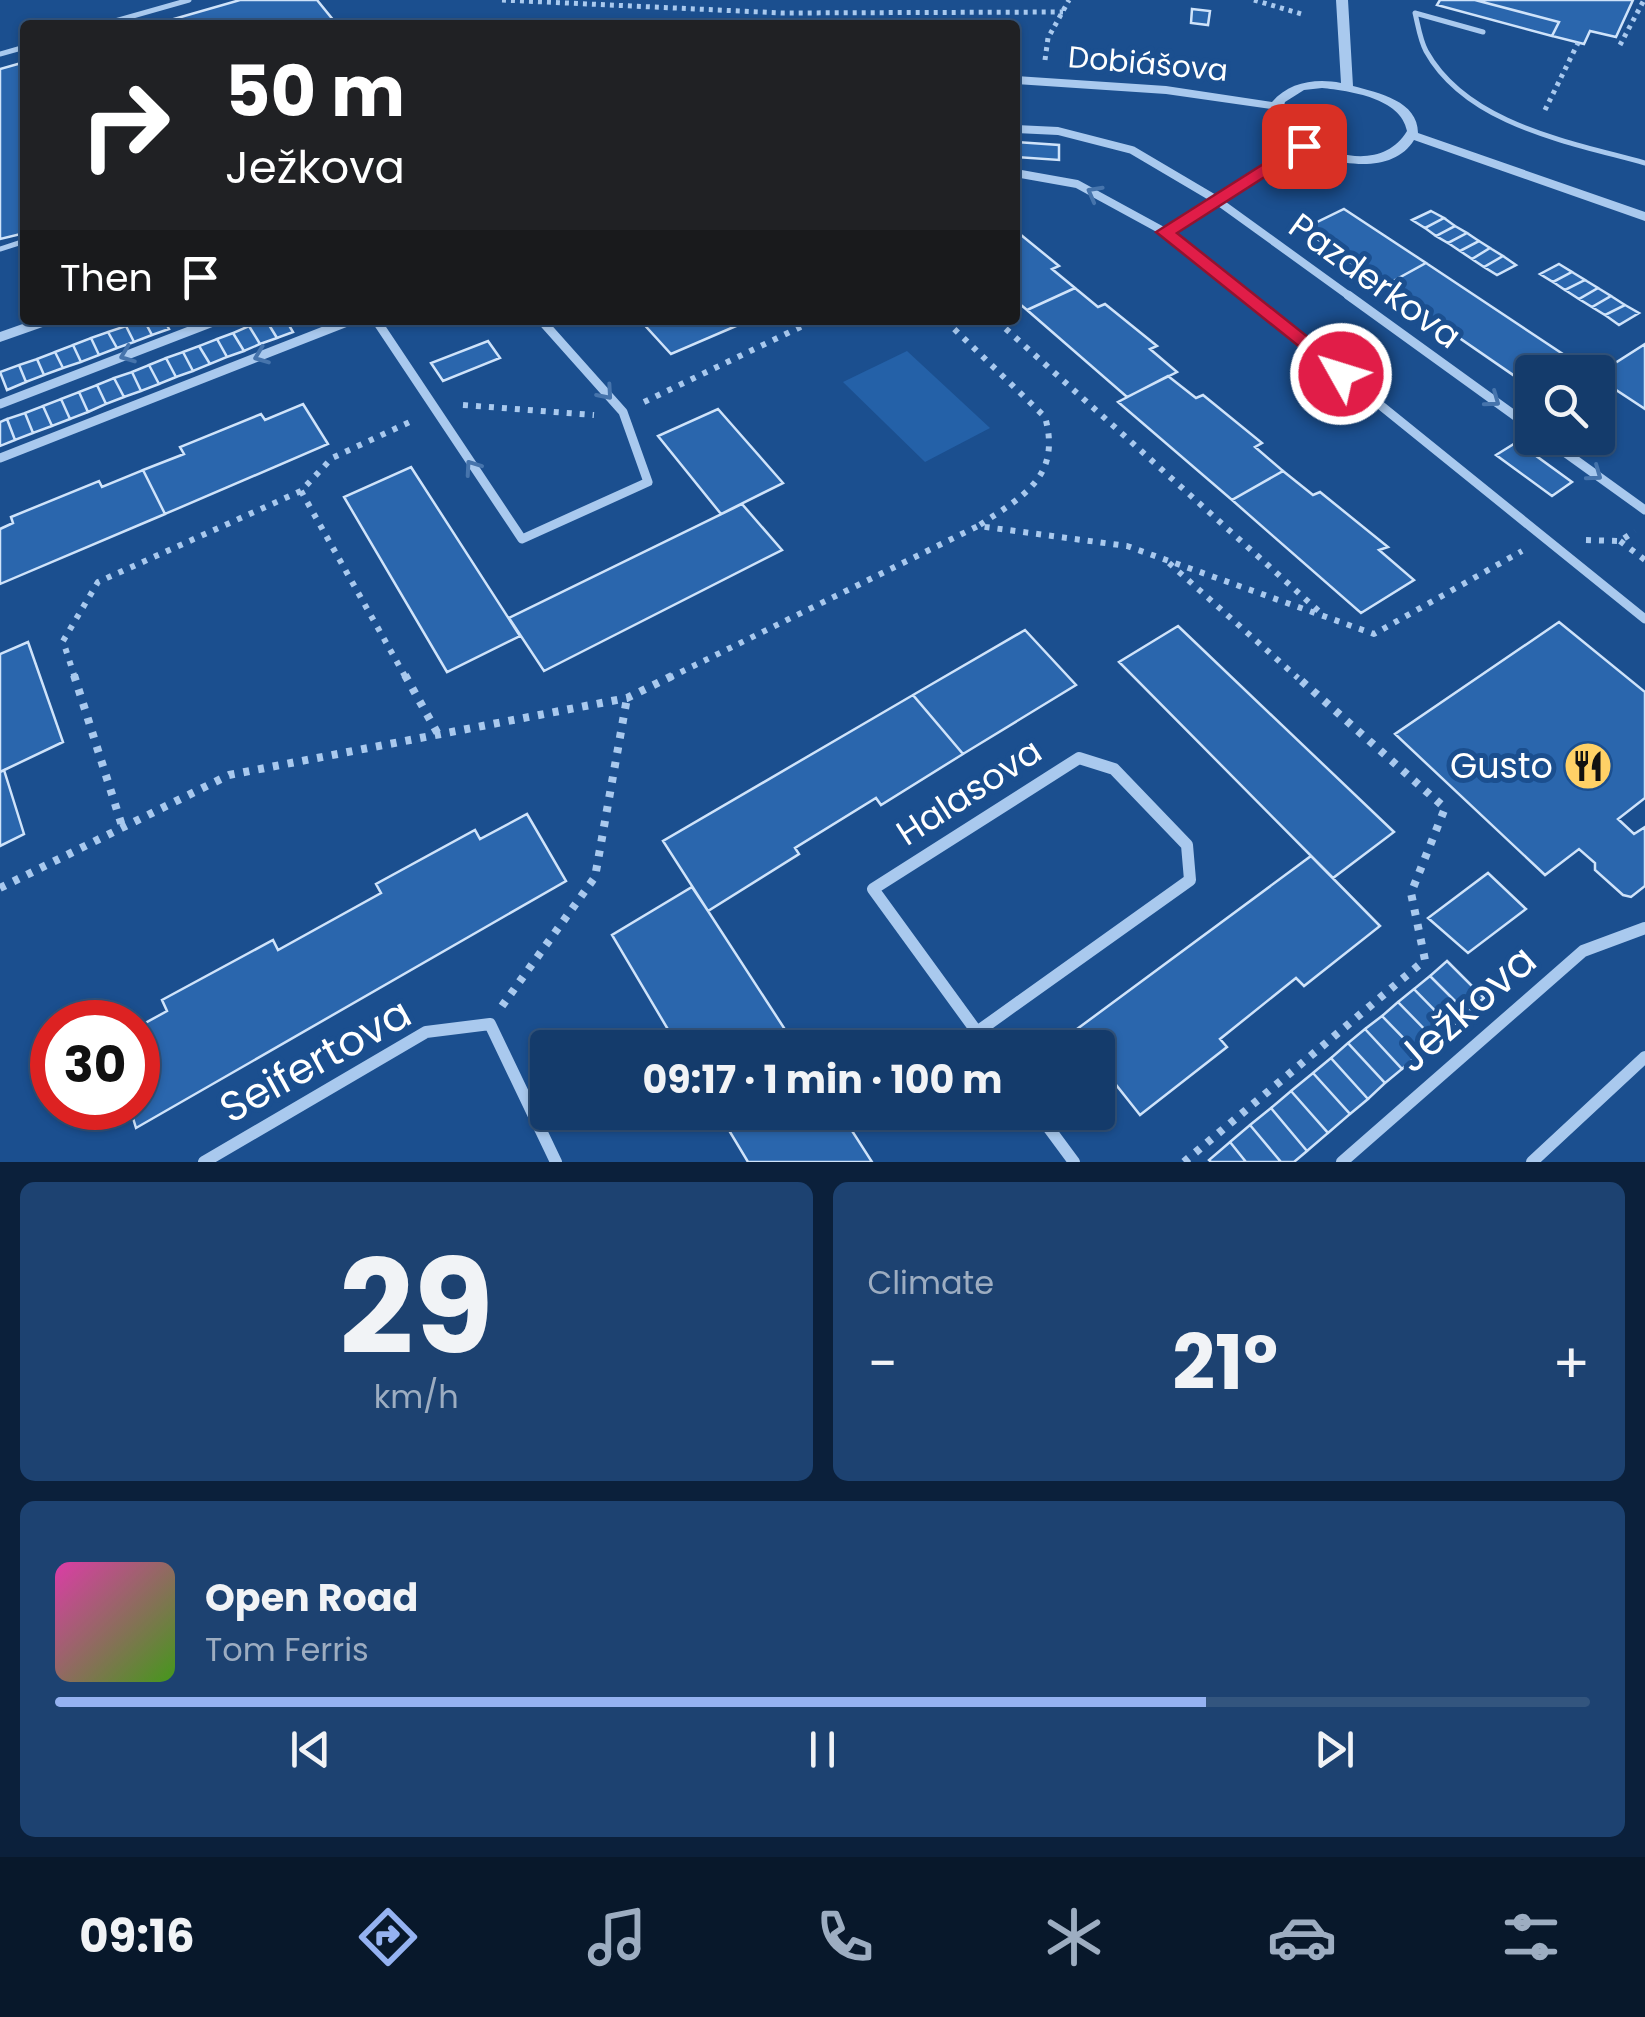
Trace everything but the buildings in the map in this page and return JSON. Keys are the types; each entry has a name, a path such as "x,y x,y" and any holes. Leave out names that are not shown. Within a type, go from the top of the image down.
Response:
{"street":[{"path":"1342,0 1346,86"},
{"name":"Dobiášova","path":"1020,80 1166,90 1276,106"},
{"path":"1346,86 1392,103 1410,124 1412,135 1396,151 1370,158 1336,156 1304,146 1280,127 1276,106 1285,95 1301,87 1346,86"},
{"name":"Pazderkova","path":"1020,128 1058,131 1132,150 1216,199 1515,416"},
{"path":"1412,135 1645,217"},
{"path":"1165,232 1304,146"},
{"path":"1020,175 1077,184 1165,232 1645,619"},
{"path":"0,337 35,325"},
{"path":"0,404 205,325"},
{"path":"0,458 339,325"},
{"path":"379,325 522,539 648,482 623,412 545,325"},
{"path":"1569,455 1645,510"},
{"name":"Halasova","path":"1079,758 1114,769 1188,845 1190,880 978,1032 873,889 1079,758"},
{"name":"Ježkova","path":"1344,1161 1583,951 1645,928"},
{"path":"490,1024 556,1162"},
{"name":"Seifertova","path":"204,1162 426,1032 490,1024"},
{"path":"1532,1162 1645,1057"},
{"path":"1050,1130 1074,1162"}],"lane":[{"path":"119,20 189,0"},
{"path":"1416,0 1417,34 1425,54 1443,78 1470,100 1536,128 1645,163"},
{"path":"1415,13 1483,32"}],"path":[{"path":"502,0 654,10 938,12 986,16 1063,12"},
{"path":"1044,66 1048,38 1069,0"},
{"path":"1254,0 1305,15"},
{"path":"1620,45 1644,0"},
{"path":"1536,128 1578,43"},
{"path":"124,829 64,641 98,582 301,492 332,458 433,411 452,405 492,405 526,414 570,417 623,412 805,325"},
{"path":"0,888 229,775 626,698 978,526 1032,490 1051,459 1052,434 1044,417 951,325"},
{"path":"1002,325 1326,617"},
{"path":"301,492 438,734"},
{"path":"1620,542 1645,523"},
{"path":"978,526 1127,546 1374,634 1546,538 1620,542 1645,560"},
{"path":"1165,560 1444,808 1411,893 1425,960 1184,1162"},
{"path":"490,1024 595,877 626,698"}],"shaded area":[{"path":"907,351 990,428 925,462 843,382"}],"place":[{"name":"Gusto","path":"1588,766"}],"route":[{"path":"1304,146 1165,232 1341,374"}]}
